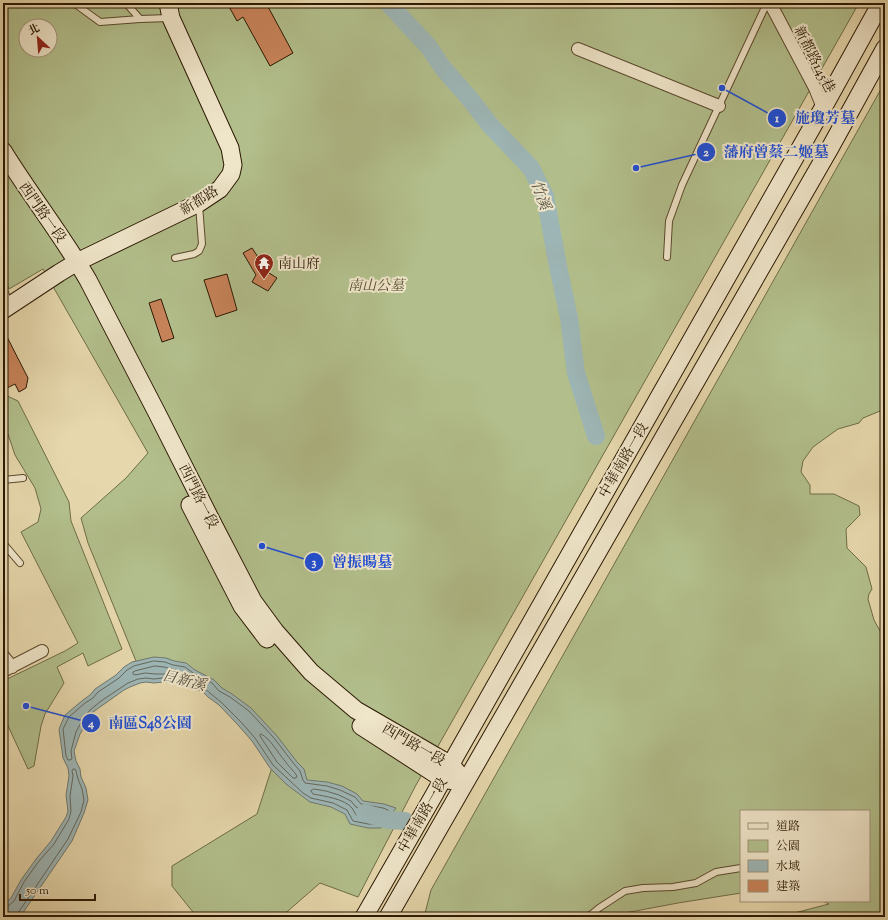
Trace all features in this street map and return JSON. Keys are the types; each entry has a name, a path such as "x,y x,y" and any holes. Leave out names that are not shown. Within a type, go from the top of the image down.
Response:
{"street":[{"name":"新都路145巷","path":"768,3 815,88 823,108"},
{"name":"中華南路一段","path":"364,917 823,108 881,3"},
{"name":"新都路","path":"6,308 72,265 199,203 220,189 231,174 233,165 230,148 170,10"},
{"name":"中華南路一段","path":"388,917 826,154 885,48"},
{"path":"578,49 719,106"},
{"name":"西門路一段","path":"3,151 72,265 118,337 253,601 275,631 311,672 356,710 465,783"},
{"name":"西門路一段","path":"3,170 72,265"},
{"path":"3,656 8,669 42,651"}],"lane":[{"path":"74,3 100,22 140,19 170,10"},
{"path":"126,3 140,19"},
{"path":"667,257 669,222 682,185 768,3"},
{"path":"175,258 194,254 199,251 202,244 199,203"},
{"path":"3,288 6,308"},
{"path":"3,480 23,478"},
{"path":"3,543 20,563"},
{"path":"589,916 625,891 643,888 673,887 696,883 716,872 740,868"},
{"path":"589,916 622,917"}],"green space":[{"name":"南山公墓","path":"3,3 859,3 416,785 358,897 320,883 281,917 197,917 172,886 172,866 257,814 274,761 208,683 140,671 88,543 81,518 126,478 148,453 43,269 9,289 3,275"},
{"path":"885,82 885,409 863,418 859,423 838,429 813,447 803,461 801,472 810,485 810,494 834,494 859,506 860,515 846,529 847,548 866,567 872,589 868,599 874,620 885,640 885,917 779,917 829,904 825,902 870,902 870,810 740,810 740,893 678,903 614,915 611,917 424,917 431,890"},
{"path":"3,394 18,401 69,502 71,521 122,649 88,666 83,653 57,667 64,683 45,714 41,726 34,766 28,769 3,715 3,681 65,651 78,643 21,532 38,522 41,509 35,488 15,455 3,419"}],"water":[{"path":"154,657 166,658 186,663 195,670 214,680 222,688 251,708 277,736 304,769 307,780 327,782 342,786 357,794 363,801 384,804 396,808 381,828 368,828 350,824 345,814 331,807 310,802 286,784 270,768 252,741 238,725 219,705 202,691 178,683 140,683 124,690 93,712 87,722 80,734 74,751 81,777 86,788 88,800 72,841 20,917 3,917 3,905 11,898 21,880 51,841 66,817 68,811 66,795 69,776 68,768 63,758 59,729 65,715 90,695 95,689 116,675 124,667 132,662"}],"building":[{"path":"227,3 266,3 293,53 270,66 243,17 237,21"},
{"path":"252,248 260,260 255,264 277,278 268,291 252,282 256,275 243,253"},
{"path":"227,274 237,310 216,317 204,280"},
{"path":"161,299 174,338 162,342 149,303"},
{"path":"3,329 28,378 26,388 19,392 15,384 3,390"}],"waterway":[{"name":"竹溪","path":"388,3 428,46 443,68 490,125 531,168 545,196 569,318 576,373 596,436"},
{"name":"日新溪","path":"365,813 388,820 405,821"}],"place":[{"name":"施瓊芳墓","path":"722,88"},
{"name":"藩府曾蔡二姬墓","path":"636,168"},
{"name":"南山府","path":"264,280"},
{"name":"曾振暘墓","path":"262,546"},
{"name":"南區S48公園","path":"26,706"}]}
